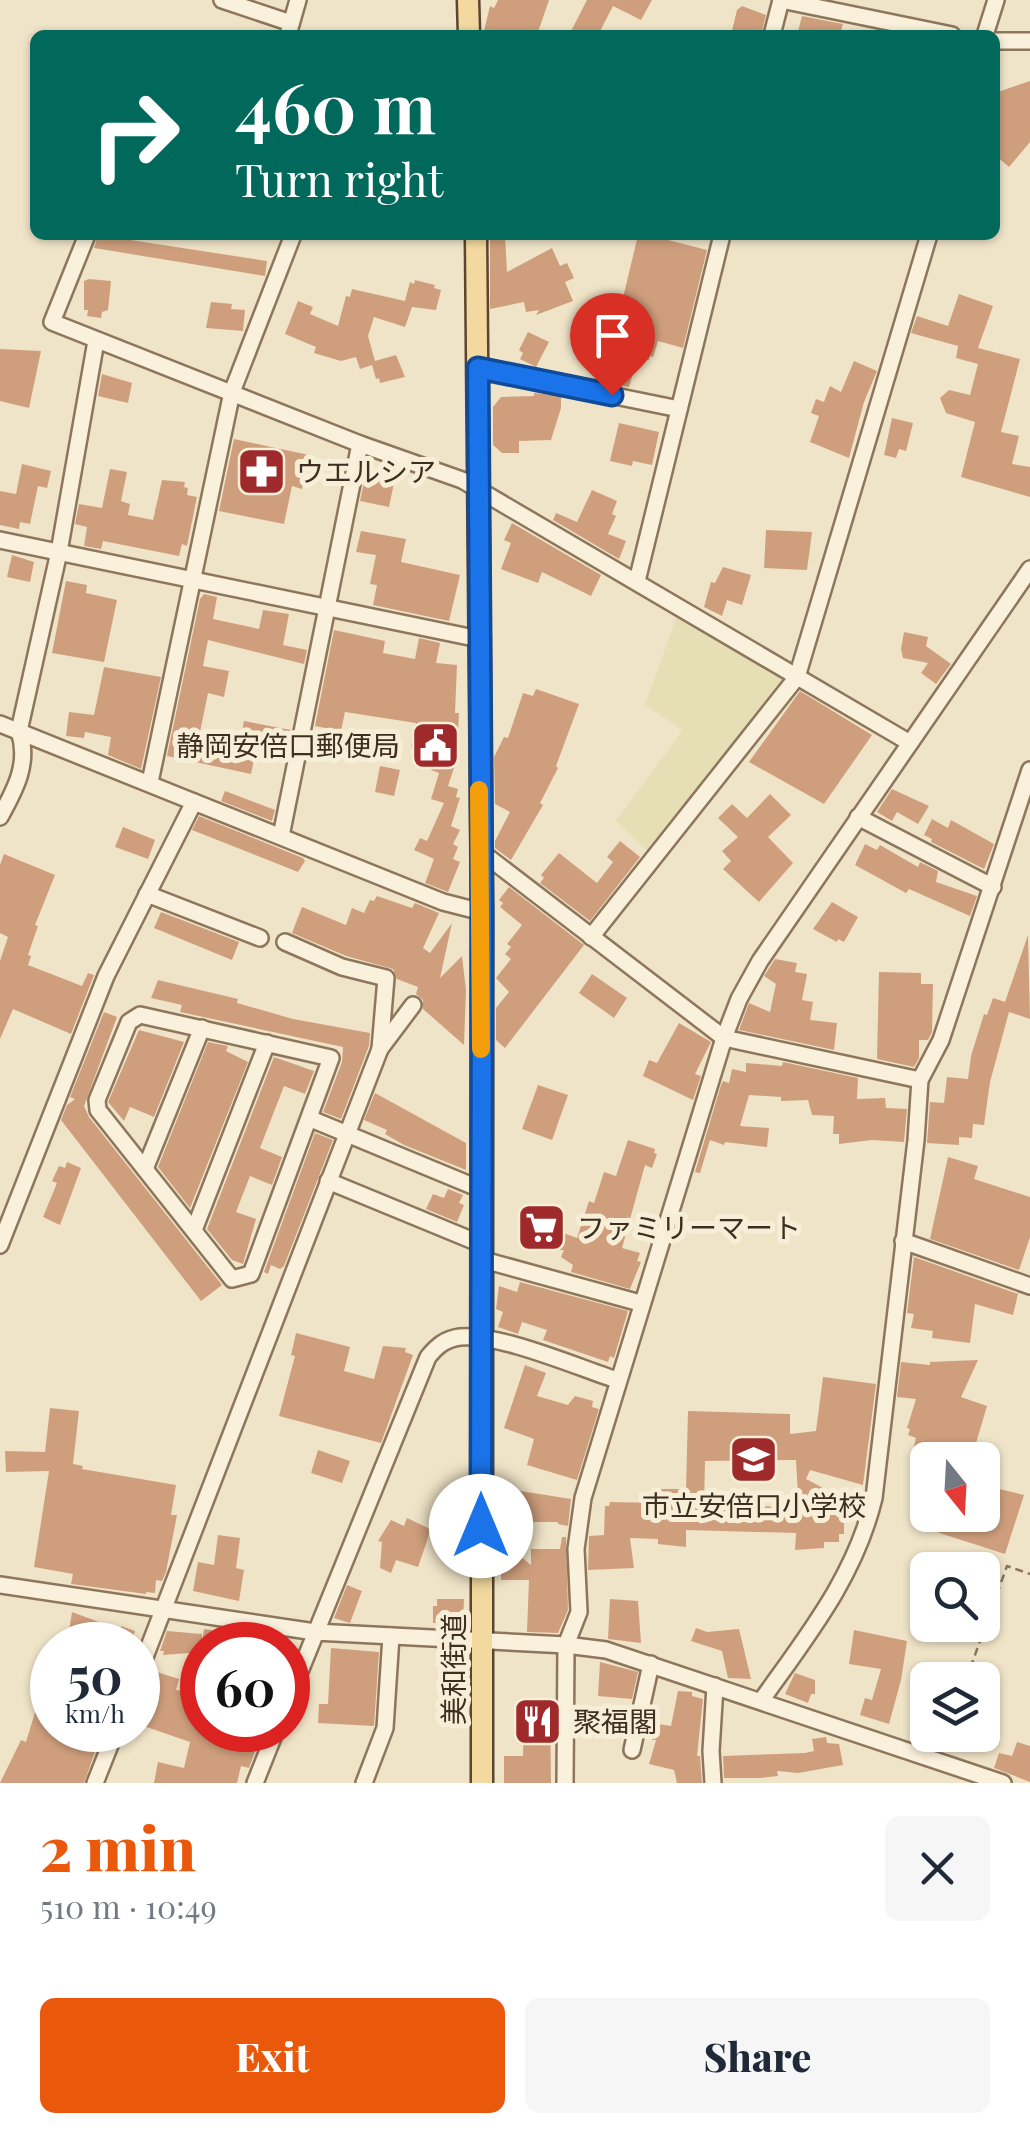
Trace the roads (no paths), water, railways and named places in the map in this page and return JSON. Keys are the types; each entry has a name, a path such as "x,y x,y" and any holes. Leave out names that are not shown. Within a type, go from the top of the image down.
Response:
{"main road":[{"path":"468,0 469,30"},
{"name":"美和街道","path":"476,240 482,912 482,1783"}],"street":[{"path":"222,0 290,29 298,0"},
{"path":"773,30 781,0 820,4 931,30"},
{"path":"987,30 996,0"},
{"path":"1000,41 1030,41"},
{"path":"84,240 52,322 360,444 462,480 910,743"},
{"path":"150,782 232,392 291,240"},
{"path":"638,581 721,240"},
{"path":"591,937 797,677 928,240"},
{"path":"0,817 18,785 24,746 19,731 59,552 96,340"},
{"path":"478,368 680,409"},
{"path":"281,836 360,444"},
{"path":"0,540 479,639"},
{"path":"565,1783 566,1645 579,1612 576,1549 583,1498 724,1038 760,961 1030,570"},
{"path":"0,724 443,902 482,912"},
{"path":"761,1701 832,1604 868,1522 874,1498 920,1080 941,1040 1030,770"},
{"path":"0,1245 106,976 194,802"},
{"path":"858,817 993,886"},
{"path":"480,851 724,1038 920,1080"},
{"path":"148,894 260,938"},
{"path":"285,942 342,967 386,978 380,1049"},
{"path":"159,1622 380,1049 413,1005"},
{"path":"134,1016 267,1043 332,1058 251,1274 232,1279 98,1110 97,1100 134,1016"},
{"path":"145,1168 202,1028"},
{"path":"194,1230 267,1043"},
{"path":"311,1119 480,1189"},
{"path":"328,1180 480,1251 640,1303"},
{"path":"903,1241 1030,1286"},
{"path":"310,1645 428,1358 438,1346 447,1341 482,1337 617,1380"},
{"path":"0,1585 315,1632 606,1650 1003,1783"},
{"path":"364,1783 384,1728 391,1636"},
{"path":"632,1750 651,1664"},
{"path":"713,1783 715,1686"},
{"path":"95,1783 107,1752"},
{"path":"255,1783 267,1752"}],"place":[{"name":"ウエルシア","path":"261,472"},
{"name":"静岡安倍口郵便局","path":"435,746"},
{"name":"ファミリーマート","path":"542,1228"},
{"name":"市立安倍口小学校","path":"754,1459"},
{"name":"聚福閣","path":"538,1722"}]}
